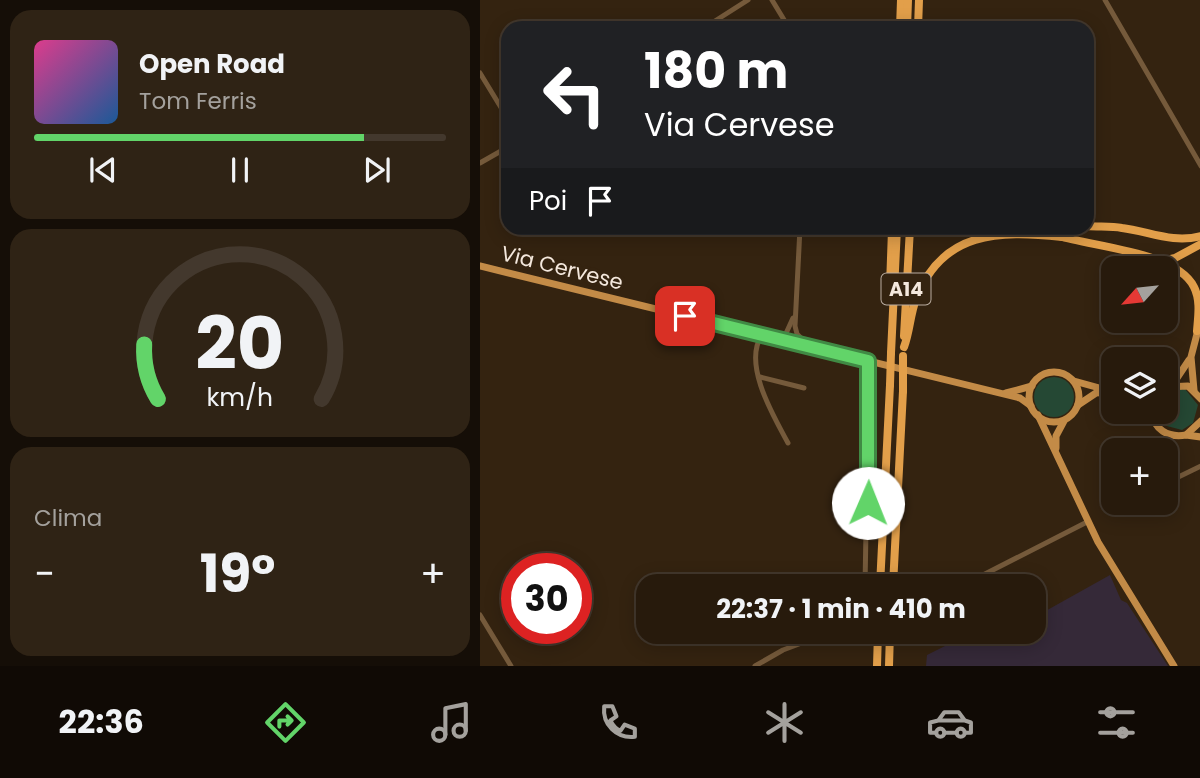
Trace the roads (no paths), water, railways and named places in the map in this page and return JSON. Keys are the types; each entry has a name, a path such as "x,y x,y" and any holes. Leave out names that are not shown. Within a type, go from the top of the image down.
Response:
{"highway":[{"path":"900,21 901,0"},
{"path":"907,21 908,0"},
{"path":"918,21 919,0"},
{"path":"1094,226 1122,228 1187,239 1200,236"},
{"name":"A14","path":"881,574 894,235"},
{"name":"A14","path":"894,574 910,235"},
{"path":"904,351 924,283 934,268 959,246 978,238 998,235"},
{"path":"1044,235 1062,237"},
{"path":"1055,235 1141,256"},
{"path":"1178,256 1200,244"},
{"path":"1178,270 1185,274 1195,288 1199,326"},
{"path":"877,666 878,644"},
{"path":"888,666 889,644"}],"main road":[{"name":"Via Cervese","path":"480,266 1020,398 1031,406"},
{"path":"1199,326 1191,356 1194,390 1200,399"},
{"path":"1178,374 1191,356"},
{"path":"1059,459 1056,436 1064,420 1078,405 1097,393 1114,392 1073,381 1061,373 1048,373 1032,386 1031,406 1038,415 1087,522 1174,666"},
{"path":"1073,381 1079,392 1078,405"},
{"name":"Via Cervese","path":"1003,394 1032,386"},
{"path":"1178,387 1194,390"},
{"path":"1038,415 1050,422 1064,420"},
{"path":"1186,435 1200,421"},
{"path":"1159,424 1164,432 1200,437"}],"street":[{"path":"715,21 748,0"},
{"path":"772,0 785,21"},
{"path":"1105,0 1200,166"},
{"path":"480,73 501,108"},
{"path":"480,163 501,151"},
{"path":"800,235 795,316 797,334 811,346"},
{"path":"783,340 795,316"},
{"path":"762,335 754,355 768,406 788,443"},
{"path":"865,574 868,361"},
{"path":"760,377 804,388"},
{"path":"1178,477 1200,466"},
{"path":"985,574 1087,522"},
{"path":"480,615 511,666"},
{"path":"755,666 799,644"}]}
